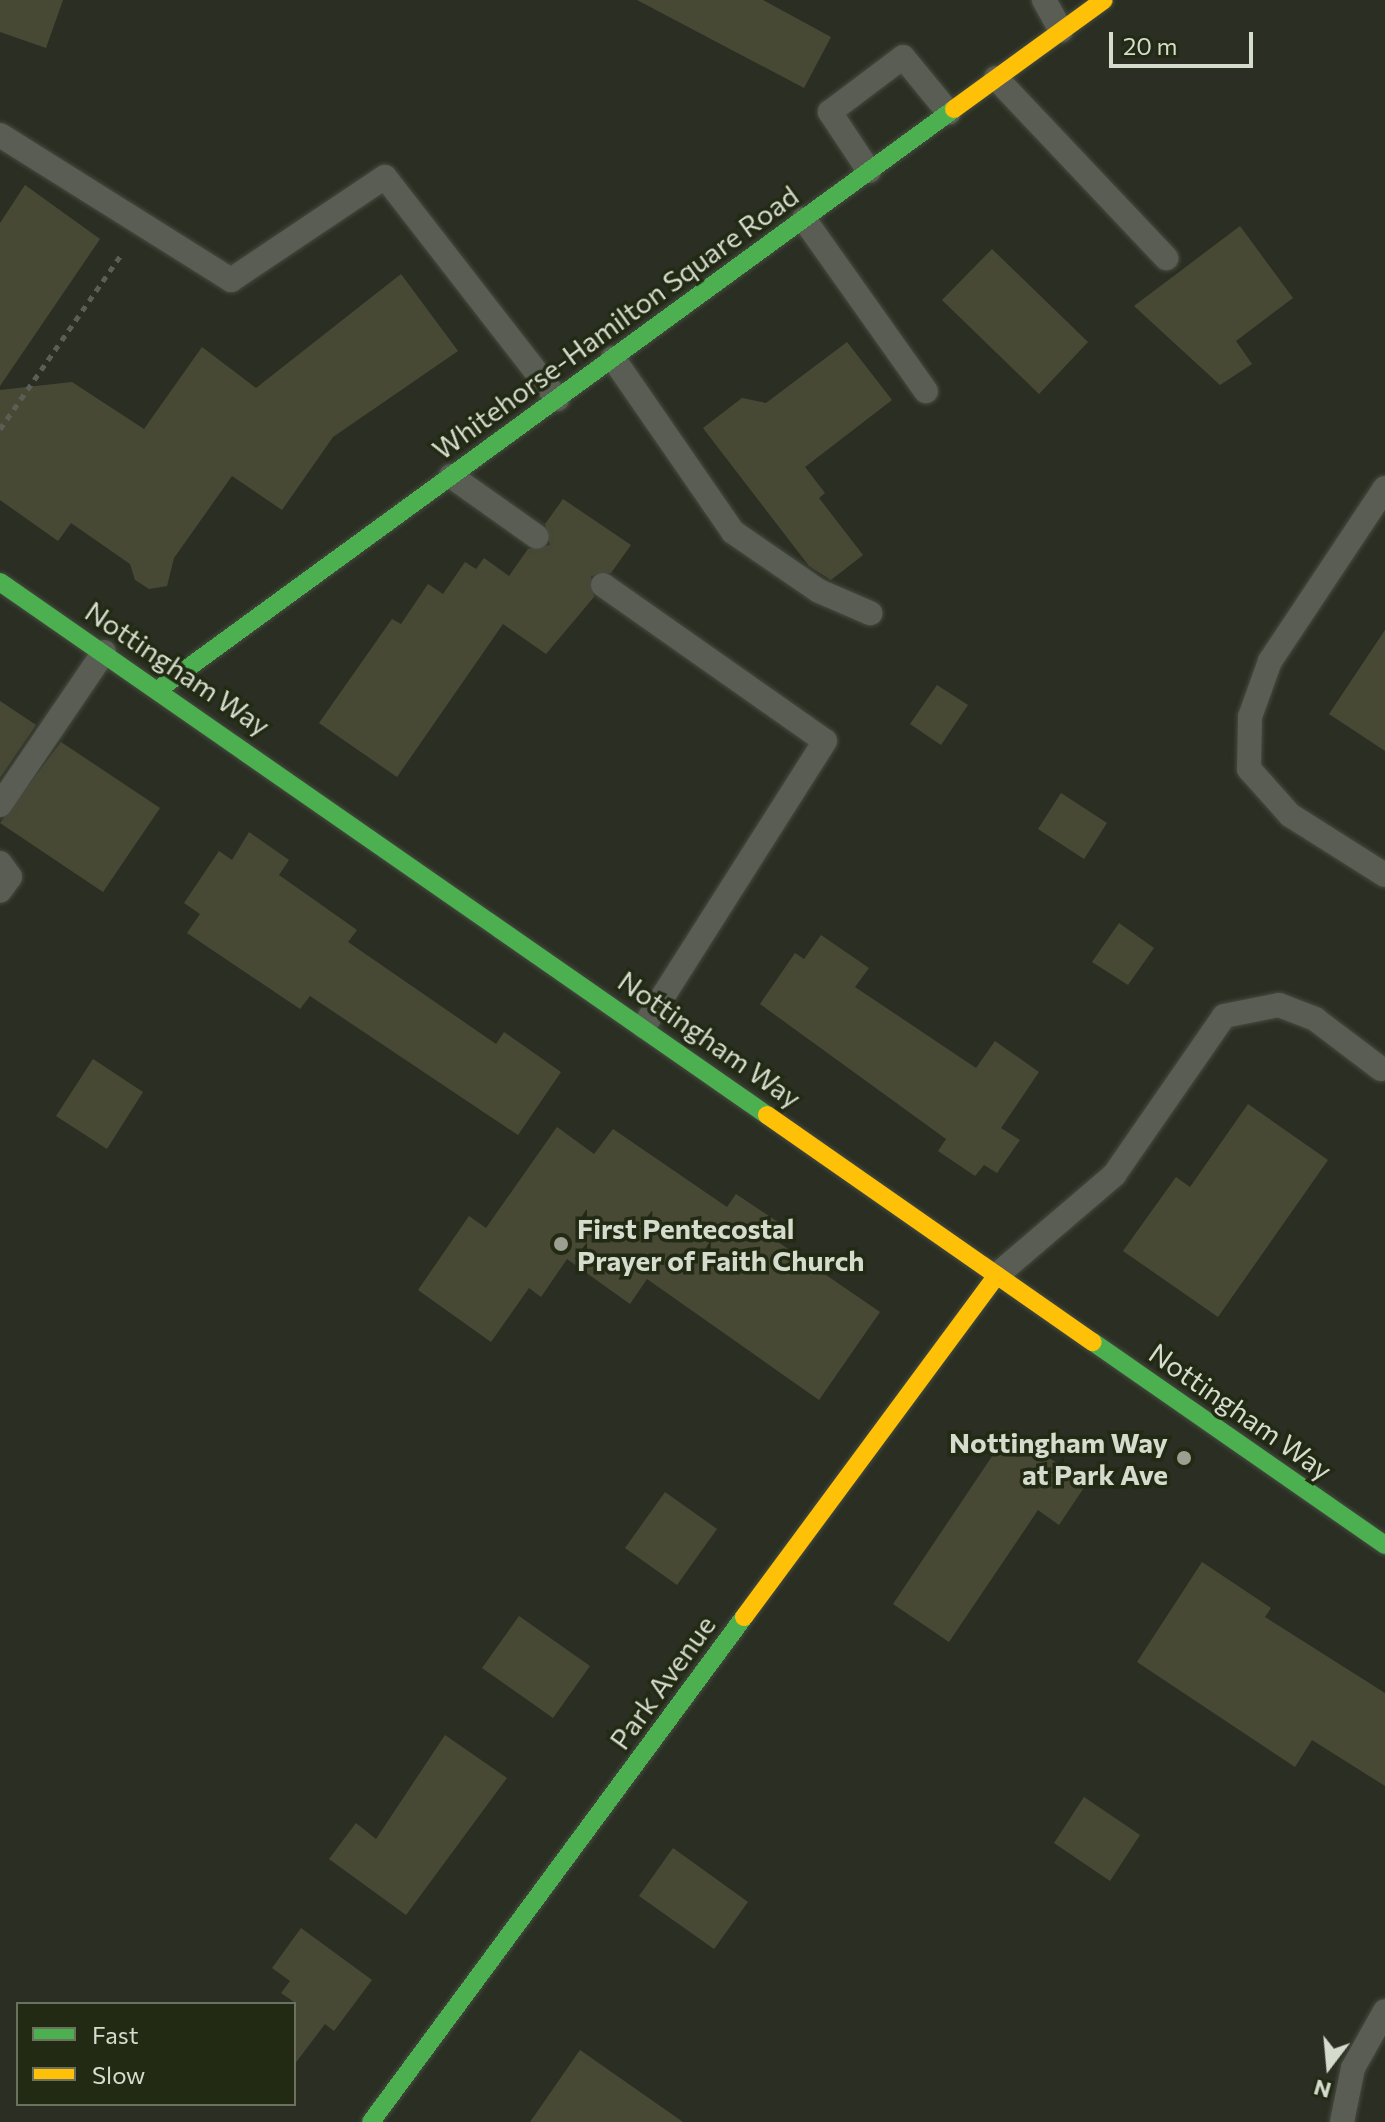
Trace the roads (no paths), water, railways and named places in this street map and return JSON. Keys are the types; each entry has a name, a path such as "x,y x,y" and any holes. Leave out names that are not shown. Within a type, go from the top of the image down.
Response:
{"street":[{"name":"Whitehorse-Hamilton Square Road","path":"159,689 1104,0"},
{"name":"Nottingham Way","path":"0,582 644,1026 1385,1545"},
{"name":"Park Avenue","path":"371,2122 997,1275"}],"lane":[{"path":"1044,0 1061,31"},
{"path":"869,171 830,112 903,57 949,113"},
{"path":"996,78 1166,258"},
{"path":"0,135 231,280 385,177 557,399"},
{"path":"804,219 926,391"},
{"path":"613,358 733,532 819,591 870,613"},
{"path":"451,476 537,537"},
{"path":"1385,488 1270,661 1250,717 1249,769 1290,815 1385,875"},
{"path":"603,585 825,741 644,1026"},
{"path":"0,805 104,652"},
{"path":"0,863 10,877 0,891"},
{"path":"997,1275 1114,1175 1224,1016 1279,1005 1315,1019 1381,1069"},
{"path":"1341,2117 1353,2068 1385,2011"}],"place":[{"name":"First Pentecostal Prayer of Faith Church","path":"561,1244"},
{"name":"Nottingham Way at Park Ave","path":"1184,1458"}]}
